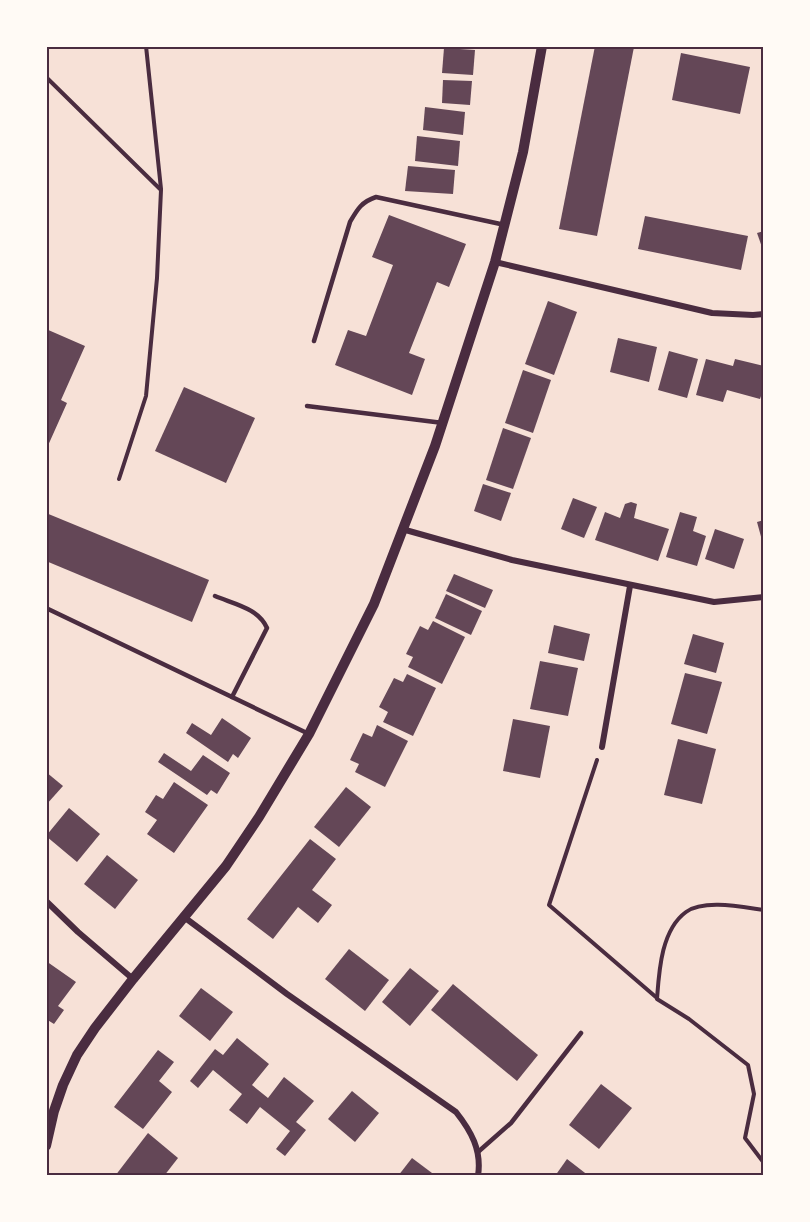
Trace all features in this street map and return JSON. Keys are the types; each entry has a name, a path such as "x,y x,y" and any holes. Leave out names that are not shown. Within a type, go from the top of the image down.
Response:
{"street":[{"path":"46,1146 54,1111 77,1055 94,1028 226,866 259,817 309,734 374,604 442,423 495,262 523,152 542,46"},
{"path":"495,262 712,313 764,314"},
{"path":"402,529 512,560 714,602 764,597"},
{"path":"602,747 630,586"},
{"path":"46,901 133,979"},
{"path":"184,917 287,994 456,1112 472,1133 478,1152 478,1176"}],"lane":[{"path":"314,341 350,222 360,205 367,200 376,197 505,225"},
{"path":"308,406 442,423"},
{"path":"215,596 256,613 267,628 232,697"},
{"path":"46,608 309,734"},
{"path":"478,1152 511,1123 581,1033"}],"path":[{"path":"119,479 146,396 157,278 161,190 146,46"},
{"path":"46,77 161,190"},
{"path":"602,747 549,905 657,999 689,1019 748,1065 754,1094 745,1138 764,1163"},
{"path":"657,999 659,964 669,932 686,912 719,904 764,910"}],"building":[{"path":"595,46 634,47 597,236 559,229"},
{"path":"444,48 475,50 473,75 442,73"},
{"path":"681,53 750,67 740,114 672,100"},
{"path":"443,80 472,81 470,105 442,103"},
{"path":"425,107 465,112 463,135 423,130"},
{"path":"417,136 460,141 458,166 415,161"},
{"path":"408,166 455,170 453,194 405,191"},
{"path":"389,215 466,244 449,287 437,282 409,353 425,359 412,395 335,365 348,330 366,336 393,265 372,257"},
{"path":"645,216 748,236 741,270 638,249"},
{"path":"764,231 764,249 763,250 757,233"},
{"path":"548,301 577,312 554,375 525,364"},
{"path":"46,329 85,346 61,400 67,403 46,450"},
{"path":"618,338 657,347 649,382 610,372"},
{"path":"669,351 698,359 687,398 658,390"},
{"path":"706,359 733,366 735,359 764,366 764,387 760,399 727,390 723,402 696,395"},
{"path":"523,370 551,380 533,433 505,423"},
{"path":"184,387 255,418 226,483 155,451"},
{"path":"503,428 531,438 513,489 486,480"},
{"path":"483,484 511,493 501,521 474,511"},
{"path":"573,498 597,507 584,538 561,529"},
{"path":"631,502 637,504 634,518 669,529 658,561 595,540 605,512 620,518 625,504"},
{"path":"680,512 697,517 693,531 706,536 697,566 666,557"},
{"path":"46,513 209,580 192,622 46,561"},
{"path":"764,520 764,544 763,544 757,522"},
{"path":"715,529 744,539 734,569 705,559"},
{"path":"454,574 493,590 485,608 446,591"},
{"path":"446,594 482,611 471,635 435,618"},
{"path":"433,621 465,637 442,684 408,667 413,657 406,654 420,626 428,630"},
{"path":"554,625 590,634 584,661 548,653"},
{"path":"693,634 724,643 716,673 684,664"},
{"path":"540,661 578,668 568,716 530,709"},
{"path":"685,673 722,682 707,734 671,724"},
{"path":"407,674 436,688 413,736 383,722 388,712 379,707 394,678 403,682"},
{"path":"222,718 251,738 238,758 233,754 228,762 186,733 192,723 211,735"},
{"path":"513,719 550,726 540,778 503,771"},
{"path":"377,725 408,741 385,787 355,772 359,764 350,760 363,733 372,737"},
{"path":"678,739 716,749 702,804 664,795"},
{"path":"164,753 191,771 203,755 230,773 217,794 211,790 207,795 158,762"},
{"path":"46,772 63,786 46,805"},
{"path":"174,782 208,805 174,853 147,834 157,820 145,812 156,795 163,799"},
{"path":"346,787 371,807 339,847 314,827"},
{"path":"69,808 100,834 77,862 46,836"},
{"path":"310,839 336,859 312,890 332,905 318,923 298,907 273,939 247,919"},
{"path":"107,855 138,880 115,909 84,884"},
{"path":"349,949 389,980 365,1011 325,979"},
{"path":"46,961 76,982 58,1006 64,1010 54,1024 46,1019"},
{"path":"410,968 439,991 410,1026 382,1002"},
{"path":"453,984 538,1055 517,1081 431,1010"},
{"path":"201,988 233,1012 210,1041 179,1016"},
{"path":"237,1038 269,1064 252,1085 268,1098 284,1077 314,1101 296,1122 306,1130 285,1156 276,1149 290,1131 260,1107 247,1124 229,1110 242,1094 213,1070 198,1088 190,1081 215,1049 223,1055"},
{"path":"158,1050 174,1062 159,1081 172,1092 143,1129 114,1107"},
{"path":"601,1084 632,1108 599,1149 569,1125"},
{"path":"352,1091 379,1113 355,1142 328,1119"},
{"path":"148,1133 178,1158 164,1176 115,1176"},
{"path":"412,1158 436,1176 398,1176"},
{"path":"567,1159 589,1176 555,1176"}]}
